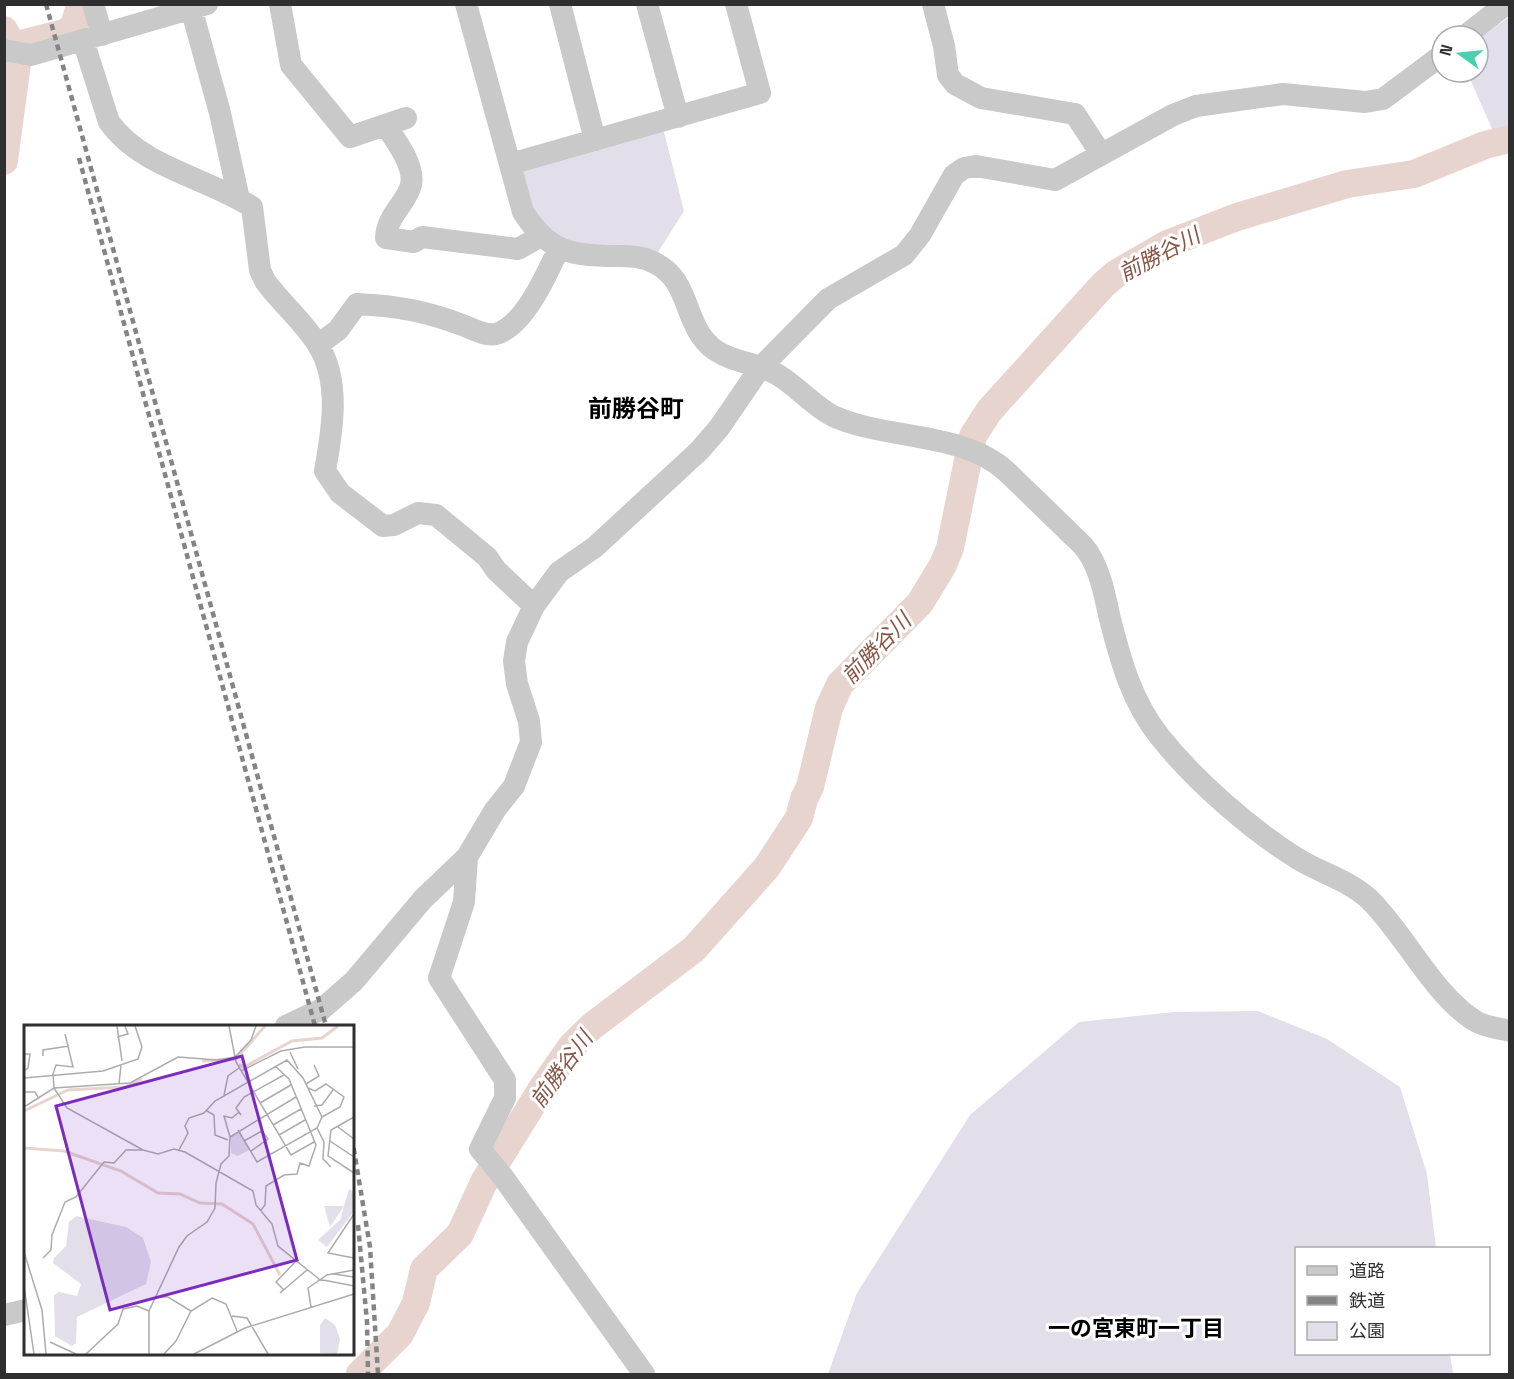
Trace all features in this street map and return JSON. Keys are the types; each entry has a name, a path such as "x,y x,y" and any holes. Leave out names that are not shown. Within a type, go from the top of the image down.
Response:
{"street":[{"path":"93,4 92,38 109,122 116,132 128,142 181,173 252,207 260,270 265,281 318,345 333,392 325,471 329,481 340,493 383,526 394,525 418,513 436,515 487,557 496,570 534,606"},
{"path":"280,4 291,64 350,137 406,118"},
{"path":"466,4 523,212 549,243 574,254 633,256 652,261 669,271 682,288 698,333 712,348 728,358 776,373 832,415 965,449 1003,468 1088,551 1099,576 1128,682 1142,713 1209,792 1300,860 1354,887 1401,936 1451,1002 1479,1023 1509,1030"},
{"path":"560,4 595,140"},
{"path":"647,4 678,117"},
{"path":"510,164 760,93 736,4"},
{"path":"933,4 940,26 948,75 956,84 981,98 1075,114 1101,154"},
{"path":"1480,24 1506,4"},
{"path":"4,50 31,55 196,6 239,199"},
{"path":"288,1025 322,1009 354,981 423,899 467,857 495,810 514,786 531,742 530,721 517,684 514,661 517,642 534,606 559,572 595,547 699,451 719,428 760,368 828,299 904,255 920,235 954,175 964,168 995,169 1055,180 1196,106 1283,94 1365,102 1383,99 1430,64"},
{"path":"384,125 402,150 412,180 410,189 387,227 386,238 414,242 422,237 518,249 549,243"},
{"path":"318,345 338,330 357,304 407,307 428,312 476,330 491,334 499,333 514,322 538,291 549,243"},
{"path":"467,857 464,902 439,978 505,1080 505,1098 480,1149 503,1177 644,1374"},
{"path":"4,1315 24,1310"}],"green space":[{"path":"1509,17 1509,136 1496,138 1472,84 1490,84 1490,30"},
{"path":"662,124 684,211 655,257 572,250 536,226 513,154"},
{"path":"1258,1011 1327,1039 1400,1087 1427,1174 1436,1247 1295,1247 1295,1355 1450,1355 1453,1374 828,1374 857,1293 970,1115 1079,1022 1174,1012"}],"waterway":[{"path":"13,46 64,33 73,28 81,4"},
{"path":"4,30 13,46 17,63 4,161"},
{"name":"前勝谷川","path":"360,1374 400,1334 416,1303 424,1269 460,1234 484,1182 543,1087 571,1047 591,1027 694,949 767,867 799,818 810,787 829,708 840,684 920,603 943,565 950,548 973,436 989,411 1103,285 1117,273 1167,244 1237,217 1347,184 1414,174 1485,145 1510,139"}],"railway":[{"path":"46,4 326,1025"},
{"path":"79,158 315,1025"},
{"path":"354,1150 370,1247 378,1374"},
{"path":"358,1225 367,1322 368,1374"}],"district":[{"name":"前勝谷町","path":"636,409"},
{"name":"一の宮東町一丁目","path":"1136,1328"}]}
